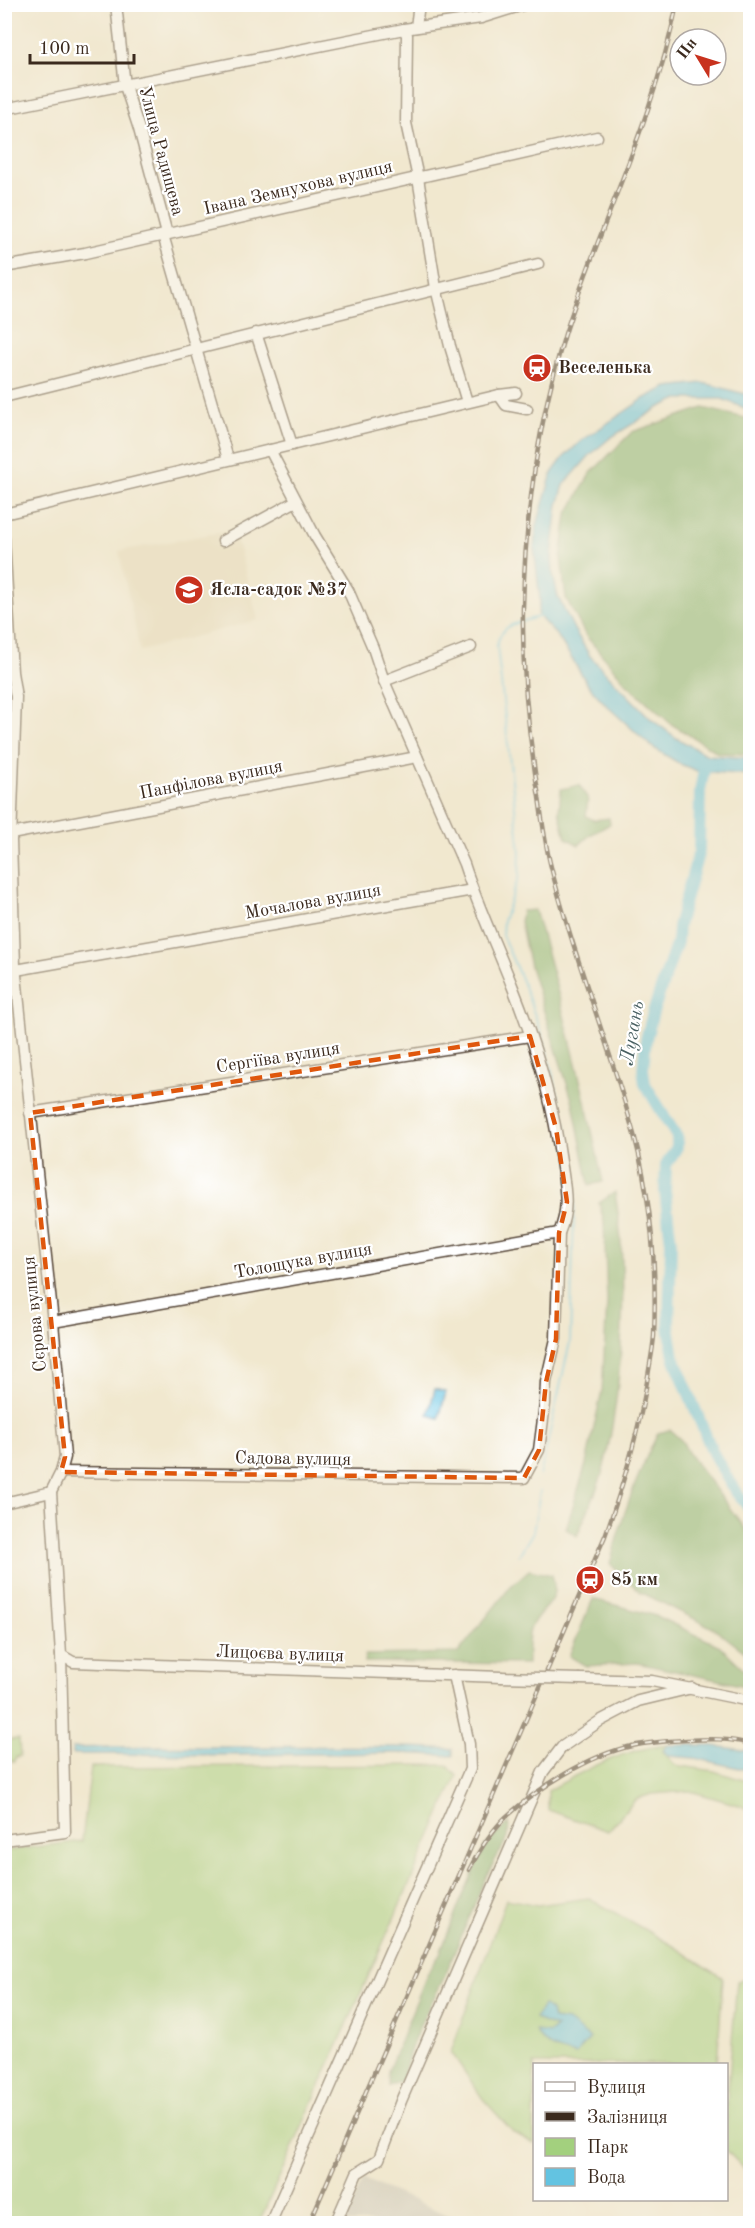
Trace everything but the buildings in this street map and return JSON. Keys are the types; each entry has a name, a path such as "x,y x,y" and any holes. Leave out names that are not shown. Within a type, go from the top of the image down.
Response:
{"street":[{"name":"Улица Радищева","path":"116,4 125,86 139,129 195,351 228,459"},
{"path":"416,27 419,4"},
{"path":"4,109 404,29 481,18 526,4"},
{"path":"404,29 407,35 406,123 418,178 436,288 467,402"},
{"name":"Івана Земнухова вулиця","path":"4,267 85,253 597,137"},
{"path":"4,397 538,264"},
{"path":"256,333 291,445"},
{"path":"4,514 467,402 516,393"},
{"path":"499,395 507,405 527,409"},
{"path":"270,450 315,536 348,590 373,648 384,681 464,864 472,890 514,990 530,1036 556,1128 567,1202 565,1219 559,1233"},
{"path":"223,541 296,501"},
{"name":"Сєрова вулиця","path":"4,539 12,672 16,697 9,839 12,968 53,1322 65,1458 51,1492"},
{"path":"384,681 471,647"},
{"name":"Панфілова вулиця","path":"9,839 417,757"},
{"name":"Мочалова вулиця","path":"12,968 472,890"},
{"name":"Сергіїва вулиця","path":"30,1113 530,1036"},
{"name":"Толощука вулиця","path":"53,1322 559,1233"},
{"name":"Садова вулиця","path":"61,1472 524,1478 539,1450 546,1382 556,1339 559,1233"},
{"path":"4,1503 51,1492 61,1655 65,1832 4,1840"},
{"name":"Лицоєва вулиця","path":"61,1655 73,1662 652,1681 750,1701"},
{"path":"270,2223 470,1769 469,1744 454,1675"},
{"path":"335,2223 357,2173 379,2159 401,2101 543,1772 562,1747 600,1721 638,1701 692,1688"}],"highlighted area":[{"path":"530,1036 556,1128 567,1202 559,1233 556,1339 546,1382 539,1450 524,1478 61,1472 65,1457 30,1113"}],"shaded area":[{"name":"Ясла-садок №37","path":"234,530 258,620 140,651 119,551"},
{"path":"363,2179 453,2217 466,2223 344,2223"}],"green space":[{"path":"703,408 750,419 750,754 718,753 671,724 626,683 586,636 566,598 561,558 567,515 590,474 632,432"},
{"path":"579,785 588,799 586,816 593,820 609,818 610,824 590,835 579,845 566,838 559,811 561,789"},
{"path":"535,910 572,1045 603,1182 589,1185 573,1103 530,967 520,922 522,911"},
{"path":"615,1192 622,1258 620,1366 611,1436 604,1467 577,1536 566,1529 586,1464 602,1390 607,1302 604,1222 599,1203"},
{"path":"670,1430 682,1441 689,1454 750,1535 750,1656 715,1629 640,1592 610,1564 624,1514 643,1464 658,1433"},
{"path":"529,1570 552,1575 554,1593 533,1622 530,1630 528,1664 364,1662 365,1655 458,1653 511,1586"},
{"path":"593,1599 656,1616 720,1646 750,1675 750,1687 637,1663 586,1666 569,1656"},
{"path":"19,1739 20,1756 14,1761 5,1762 5,1740"},
{"path":"668,1745 663,1751 675,1765 714,1771 750,1782 750,1812 742,1806 690,1791 652,1794 636,1799 608,1831 548,1810 548,1791 576,1775 620,1756 651,1747"},
{"path":"447,1765 457,1776 259,2223 5,2223 4,1851 82,1841 91,1767"},
{"path":"509,1822 508,1837 487,1875 443,1980 421,2023 402,2080 389,2086 388,2071 428,1972 439,1956 485,1846"},
{"path":"589,1898 677,1948 723,1978 717,2063 533,2063 533,2143 513,2132 483,2099 451,2052 506,1899 538,1905"},
{"path":"750,1976 750,2175 728,2152 728,2090 737,1981"}],"water":[{"path":"702,383 750,395 750,410 722,399 678,399 658,408 610,438 590,455 564,485 558,505 552,555 553,575 558,597 590,656 651,719 678,739 707,755 750,758 750,775 697,771 680,764 652,747 607,706 588,685 559,638 538,613 540,600 534,548 537,525 552,473 563,458 581,441 645,398 667,387"},
{"path":"435,1389 446,1392 439,1418 428,1415"},
{"path":"668,1745 706,1745 750,1751 750,1773 743,1769 694,1758 668,1756 663,1750"},
{"path":"416,1747 453,1749 453,1756 401,1753 73,1754 72,1748"},
{"path":"543,2005 551,2011 553,2019 568,2021 590,2038 576,2055 552,2048 535,2031 550,2033 556,2027 535,2019"}],"waterway":[{"path":"540,1476 570,1342 575,1186 572,1151 543,1037 502,935 503,921 519,876 520,852 497,646 502,632 507,628 513,624 542,616"},
{"name":"Лугань","path":"705,764 700,791 699,851 678,926 677,942 646,1039 643,1069 645,1084 677,1137 677,1147 666,1165 665,1191 671,1243 669,1326 674,1357 713,1453 735,1491 750,1508"},
{"path":"519,1555 533,1532 540,1492"}],"railway":[{"path":"309,2224 605,1536 625,1477 651,1356 655,1309 653,1253 647,1198 629,1117 559,899 547,850 529,726 523,608 530,504 547,401 579,293 655,89 677,4"},
{"path":"469,1870 485,1842 506,1817 549,1784 599,1757 632,1746 666,1741 719,1739 750,1744"}],"place":[{"name":"Веселенька","path":"537,368"},
{"name":"Ясла-садок №37","path":"189,590"},
{"name":"85 км","path":"590,1580"}]}
